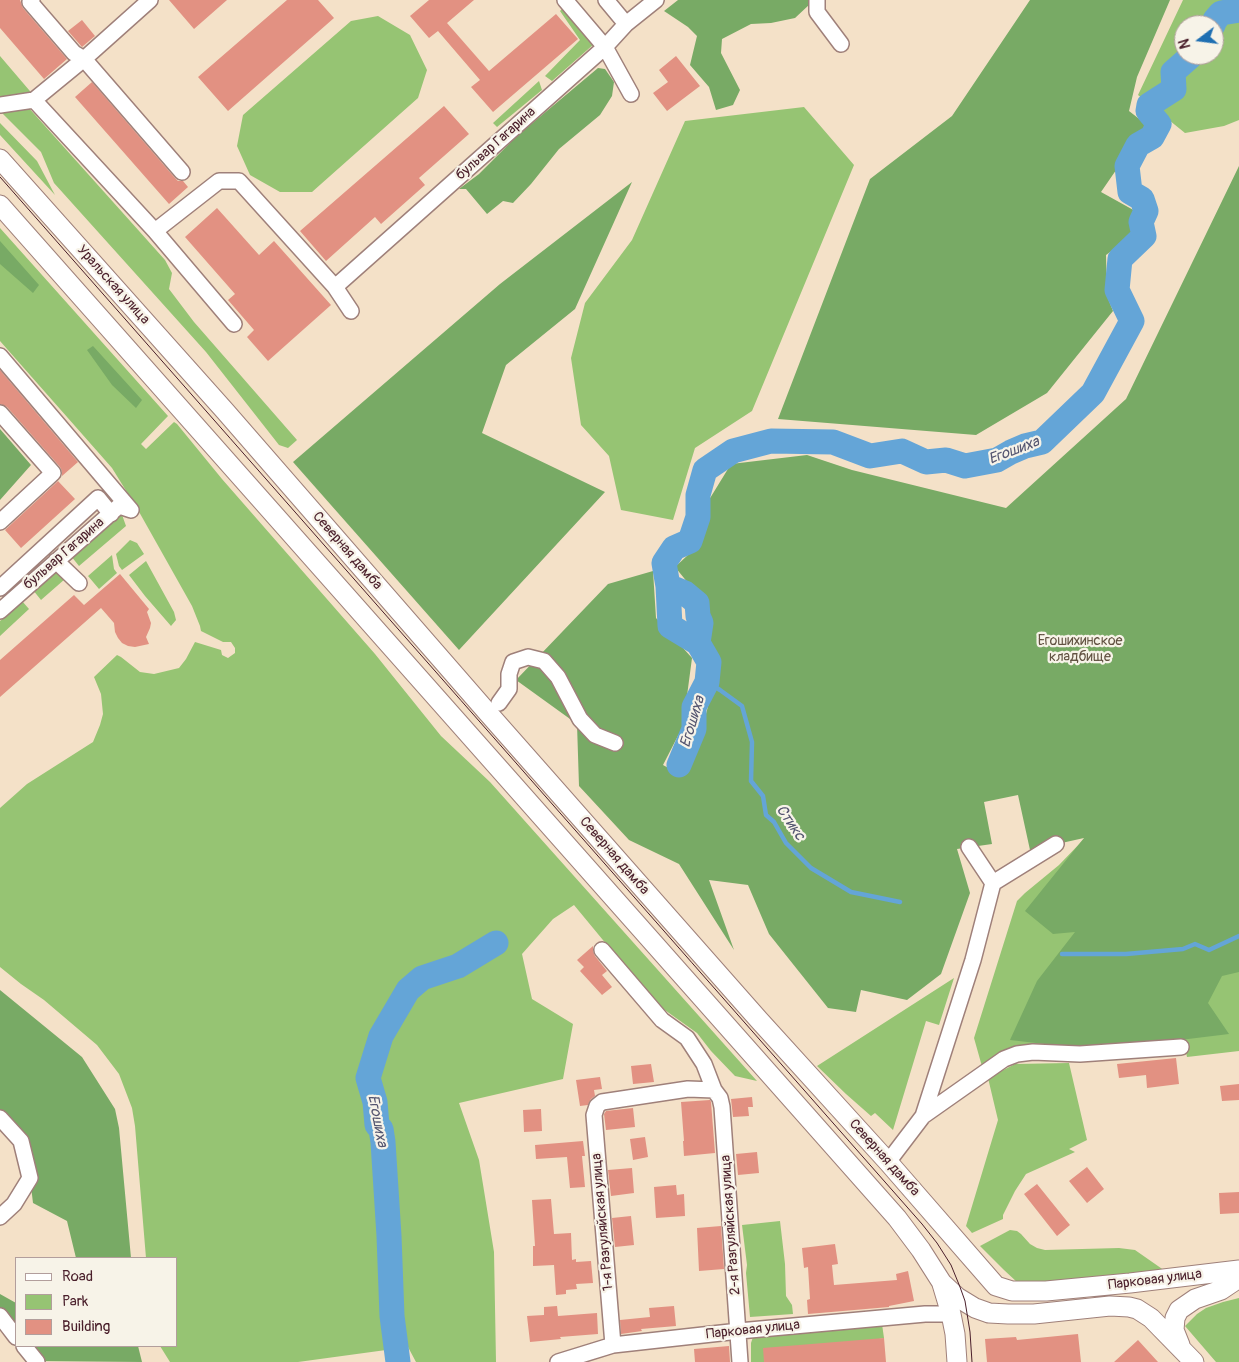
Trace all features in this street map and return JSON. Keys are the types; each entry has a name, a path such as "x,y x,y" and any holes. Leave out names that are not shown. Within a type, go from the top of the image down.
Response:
{"main road":[{"name":"Уральская улица","path":"0,159 225,411"},
{"name":"Северная дамба","path":"0,205 897,1218 942,1283"},
{"name":"Северная дамба","path":"225,411 507,735 759,1020 888,1162 990,1280 996,1286 1012,1291"},
{"name":"Парковая улица","path":"1012,1291 1046,1291 1103,1286 1239,1270"},
{"path":"1190,1358 1180,1345 1175,1334 1174,1322 1177,1314 1190,1302 1221,1290 1239,1278"},
{"path":"942,1283 955,1334 957,1362"},
{"name":"Парковая улица","path":"942,1283 957,1297 975,1308 989,1313 1034,1314 1121,1306 1138,1309 1151,1318 1190,1358"}],"street":[{"path":"32,0 30,2 74,53 84,59 182,172"},
{"path":"0,105 34,100 84,59 150,0"},
{"path":"565,0 605,47 631,94"},
{"path":"606,0 626,24"},
{"name":"бульвар Гагарина","path":"335,287 605,47 626,24 656,0"},
{"path":"817,0 817,12 841,44"},
{"path":"34,100 155,232 234,324"},
{"path":"155,232 219,181 239,181 335,287 351,311"},
{"name":"бульвар Гагарина","path":"0,356 132,510 119,506 0,611"},
{"path":"0,413 53,473 0,522"},
{"path":"0,588 98,498 111,514"},
{"path":"56,561 78,583"},
{"path":"499,703 509,689 509,674 513,662 528,657 544,661 558,677 580,719 595,735 615,743"},
{"path":"923,1116 973,960 993,883 1056,844"},
{"path":"969,847 993,883"},
{"name":"2-я Разгуляйская улица","path":"602,950 662,1020 687,1038 704,1064 714,1090 720,1098 740,1362"},
{"path":"888,1162 923,1116 1004,1059 1017,1054 1033,1052 1080,1054 1181,1047"},
{"name":"1-я Разгуляйская улица","path":"613,1345 594,1115 596,1106 602,1102 688,1089 714,1090"},
{"path":"0,1118 20,1141 30,1178 14,1204 0,1217"},
{"name":"Парковая улица","path":"558,1362 590,1357 613,1345 738,1331 925,1314 951,1314"},
{"path":"0,1316 15,1335"},
{"path":"25,1347 37,1362"}],"green space":[{"path":"678,0 810,0 810,4 795,18 771,23 751,24 722,39 721,53 740,90 733,105 716,110 709,87 690,65 697,36 688,27 664,11"},
{"path":"1030,0 1170,0 1137,77 1129,111 1147,125 1101,192 1137,212 1135,234 1106,255 1107,296 1113,311 1047,393 976,435 778,419 870,179 952,116"},
{"path":"1183,0 1239,0 1239,120 1224,126 1185,133 1138,95 1174,19 1174,65 1224,65 1224,15 1176,15"},
{"path":"564,7 594,44 552,81 545,76 580,40 560,11"},
{"path":"378,16 410,35 427,70 418,98 312,192 280,192 250,175 237,146 243,115 351,21"},
{"path":"0,56 35,97 0,101"},
{"path":"598,68 605,69 614,82 612,96 600,115 559,149 513,203 503,201 487,214 466,189 459,189 479,174 517,136"},
{"path":"539,81 542,90 497,127 493,123"},
{"path":"28,107 165,260 172,273 169,289 194,322 297,440 288,448 279,445 206,352 54,183 41,152 0,111"},
{"path":"804,107 854,165 752,411 695,448 673,520 621,510 609,456 581,425 571,358 585,303 632,240 685,121"},
{"path":"0,123 37,161 55,195 0,135"},
{"name":"Егошихинское кладбище","path":"1239,166 1239,972 1222,976 1208,1003 1229,1034 1098,1050 1010,1040 1037,981 1075,932 1053,934 1025,911 1084,838 1030,850 1018,795 984,802 992,844 957,849 970,893 941,974 907,1000 861,990 856,1012 828,1008 769,934 748,885 709,880 734,950 679,864 629,840 579,786 577,724 516,680 608,584 653,571 656,618 692,658 683,726 663,765 681,775 699,741 714,683 714,659 705,633 706,615 697,594 675,567 702,542 704,508 731,464 807,455 852,470 1006,508 1126,399"},
{"path":"632,182 575,309 506,365 482,433 605,492 459,650 293,462 500,284"},
{"path":"0,228 168,416 141,444 146,449 174,422 177,424 222,479 375,654 441,736 490,782 757,1081 735,1076 697,1033 655,1003 574,905 553,919 522,954 532,999 573,1024 563,1079 459,1103 479,1160 494,1252 496,1362 416,1362 408,1347 298,1362 170,1362 161,1347 178,1347 178,1257 146,1257 135,1126 132,1108 119,1074 97,1045 44,1000 0,967 0,808 27,784 93,742 103,714 101,694 94,677 117,655 140,672 154,674 179,668 195,642 221,650 222,655 228,658 235,653 235,648 231,642 223,642 201,631 192,606 112,468 0,341"},
{"path":"0,241 39,285 33,293 0,264"},
{"path":"93,346 142,400 136,408 112,385 87,350"},
{"path":"0,429 31,465 0,500"},
{"path":"121,512 126,526 79,566 71,556"},
{"path":"130,540 137,543 144,554 122,570 116,554"},
{"path":"112,555 114,569 117,573 99,589 88,576"},
{"path":"146,561 174,612 176,620 171,626 129,575"},
{"path":"56,569 65,579 41,600 33,590"},
{"path":"22,601 29,609 0,636 0,621"},
{"path":"1085,838 1239,838 1239,1051 1187,1057 1184,1043 1025,1049 983,1070 974,1038 1017,901 1059,865"},
{"path":"954,978 939,1025 926,1021 893,1130 875,1113 871,1116 817,1066"},
{"path":"0,990 82,1057 115,1109 119,1128 131,1257 76,1257 67,1221 33,1203 30,1178 21,1141 0,1115"},
{"path":"1069,1063 1087,1140 1069,1149 1075,1152 1026,1174 1015,1191 1003,1215 1003,1219 972,1233 966,1226 998,1120 988,1078 1015,1064"},
{"path":"780,1221 785,1264 786,1296 792,1305 793,1314 750,1317 747,1265 742,1225"},
{"path":"1010,1230 1017,1231 1030,1244 1045,1250 1119,1248 1135,1250 1168,1273 1049,1284 1018,1283 980,1246"},
{"path":"0,1294 15,1302 15,1336 0,1316"},
{"path":"1239,1298 1239,1362 1216,1362 1185,1326 1206,1308"},
{"path":"882,1324 884,1338 764,1362 751,1362 751,1343 753,1337"},
{"path":"25,1347 138,1347 142,1362 36,1361"}],"building":[{"path":"0,0 20,0 23,8 67,59 44,79 0,28"},
{"path":"169,0 227,0 194,29"},
{"path":"287,0 318,0 334,18 228,111 198,77"},
{"path":"429,0 474,0 447,23 489,71 556,14 578,39 493,112 471,87 480,80 438,31 429,38 410,16"},
{"path":"82,20 95,36 82,47 68,31"},
{"path":"676,56 700,86 667,111 653,93 668,82 659,70"},
{"path":"92,82 175,178 178,181 183,181 188,187 169,204 75,97"},
{"path":"444,106 469,134 419,178 425,185 381,224 375,217 326,261 300,231"},
{"path":"217,208 259,255 274,241 331,305 268,361 247,337 254,330 228,300 235,294 185,237"},
{"path":"0,370 78,462 62,476 60,467 7,407 0,404"},
{"path":"58,481 75,499 21,548 5,530"},
{"path":"120,574 149,609 147,612 151,623 146,637 149,644 135,647 122,643 115,632 114,623 101,608 0,697 0,660 74,595 84,605"},
{"path":"593,946 595,956 607,971 602,975 612,987 602,995 580,971 584,967 577,960"},
{"path":"1176,1058 1179,1084 1147,1088 1146,1075 1119,1078 1117,1064"},
{"path":"651,1064 654,1082 633,1084 631,1066"},
{"path":"600,1077 602,1089 594,1090 595,1096 588,1105 580,1106 576,1080"},
{"path":"1239,1084 1239,1100 1222,1101 1220,1086"},
{"path":"752,1097 753,1107 748,1107 749,1116 733,1117 731,1099"},
{"path":"710,1100 715,1153 684,1156 681,1102"},
{"path":"633,1108 635,1127 606,1130 604,1114 606,1111"},
{"path":"541,1109 542,1131 524,1132 523,1110"},
{"path":"645,1137 648,1157 633,1160 630,1139"},
{"path":"583,1141 585,1156 582,1156 585,1187 570,1188 567,1157 536,1159 535,1145"},
{"path":"757,1152 759,1173 738,1175 736,1154"},
{"path":"1087,1167 1104,1189 1087,1203 1069,1181"},
{"path":"632,1168 634,1193 611,1196 608,1170"},
{"path":"1037,1184 1070,1225 1057,1236 1024,1194"},
{"path":"676,1185 677,1195 684,1194 685,1216 656,1218 654,1187"},
{"path":"1239,1192 1239,1213 1220,1214 1219,1193"},
{"path":"551,1199 554,1234 571,1233 572,1260 576,1259 576,1262 591,1261 593,1283 576,1284 577,1289 566,1290 566,1294 556,1295 554,1265 533,1266 533,1246 535,1246 532,1200"},
{"path":"631,1216 634,1245 615,1247 612,1218"},
{"path":"721,1226 724,1269 699,1271 697,1228"},
{"path":"835,1244 838,1264 832,1265 834,1285 897,1280 896,1274 908,1271 914,1301 889,1307 808,1314 807,1300 810,1299 808,1267 804,1268 802,1248"},
{"path":"557,1306 558,1316 597,1313 598,1334 530,1342 527,1316 544,1315 544,1307"},
{"path":"674,1306 676,1326 641,1329 642,1331 621,1334 620,1320 650,1317 649,1308"},
{"path":"1078,1334 1081,1362 987,1362 985,1339 1016,1337 1017,1340"},
{"path":"884,1338 886,1362 764,1362 763,1348"},
{"path":"1138,1340 1158,1362 1114,1362"},
{"path":"729,1346 730,1362 695,1362 694,1349"}],"waterway":[{"name":"Егошиха","path":"1219,15 1221,13 1239,10"},
{"name":"Егошиха","path":"679,765 694,729 694,707 707,682 709,662 698,643 670,626 668,586 664,563 674,548 690,541 698,517 698,495 705,470 733,451 771,441 833,442 870,456 902,451 926,462 946,460 965,466 997,460 1025,446 1042,442 1093,393 1132,321 1117,290 1120,259 1144,236 1141,222 1146,211 1142,199 1130,192 1127,166 1138,145 1152,137 1159,124 1148,111 1149,105 1174,89 1173,72 1181,65"},
{"path":"668,586 685,593 697,603 698,616 701,623 698,643"},
{"name":"Стикс","path":"707,682 742,706 752,742 751,781 763,796 766,815 774,822 786,843 811,868 851,892 900,902"},
{"name":"Стикс","path":"1062,954 1126,954 1183,949 1195,944 1209,950 1239,936"},
{"name":"Егошиха","path":"398,1362 392,1316 383,1142 381,1129 377,1125 375,1102 368,1078 381,1036 408,990 422,978 458,966 496,943"}],"tram line":[{"path":"0,177 922,1224 951,1265 960,1287 965,1301 970,1332 972,1362"}]}
